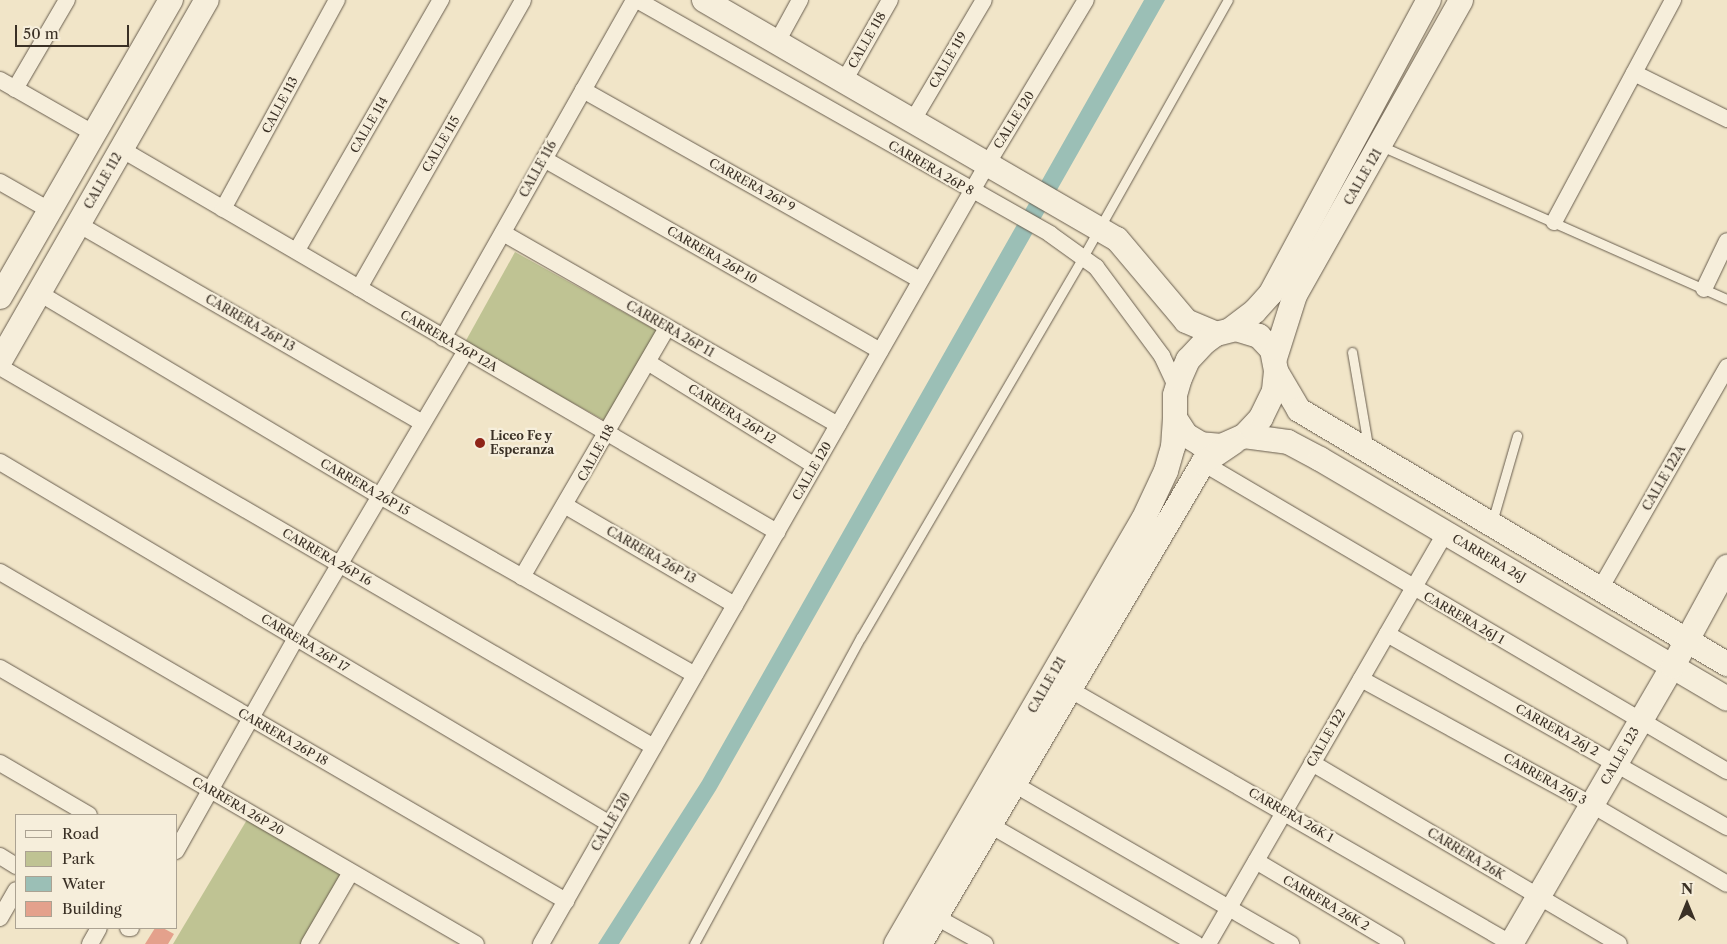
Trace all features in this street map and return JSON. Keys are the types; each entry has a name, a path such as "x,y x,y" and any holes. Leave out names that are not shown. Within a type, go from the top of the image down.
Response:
{"street":[{"path":"15,89 68,0"},
{"path":"3,286 50,210 171,0"},
{"name":"CALLE 112","path":"0,361 207,0"},
{"name":"CALLE 113","path":"223,209 337,0"},
{"name":"CALLE 114","path":"297,250 441,0"},
{"name":"CALLE 115","path":"358,288 523,0"},
{"name":"CALLE 116","path":"443,338 635,0"},
{"name":"CARRERA 26P 8","path":"635,0 971,192 1050,234 1083,257 1096,267 1162,356 1177,388"},
{"path":"704,0 1020,181 1117,239 1186,321 1223,332 1243,329 1259,336 1276,364 1299,410 1722,661"},
{"path":"776,42 800,0"},
{"name":"CALLE 118","path":"844,80 890,0"},
{"name":"CALLE 119","path":"913,120 984,0"},
{"name":"CALLE 120","path":"541,944 920,280 1086,0"},
{"name":"CALLE 121","path":"1223,332 1255,311 1275,287 1429,0"},
{"name":"CALLE 121","path":"1276,364 1295,295 1381,146 1461,0"},
{"path":"1554,222 1673,0"},
{"path":"1634,73 1727,119"},
{"path":"0,80 93,134"},
{"name":"CARRERA 26P 9","path":"583,90 920,280"},
{"name":"CARRERA 26P 12A","path":"121,149 297,250 443,338 777,532"},
{"name":"CARRERA 26P 10","path":"544,159 880,351"},
{"path":"0,182 50,210"},
{"name":"CARRERA 26P 13","path":"78,224 422,423"},
{"name":"CARRERA 26P 11","path":"502,233 838,425"},
{"path":"1704,288 1727,241"},
{"name":"CARRERA 26P 15","path":"39,293 380,496 695,675"},
{"name":"CALLE 118","path":"522,577 566,506 607,432 649,363 667,328"},
{"path":"1223,332 1188,360 1177,388 1175,418 1186,435 1201,444 1216,446 1239,439 1261,418 1270,403 1276,364"},
{"path":"178,847 296,638 466,350"},
{"name":"CARRERA 26P 12","path":"649,363 815,466"},
{"name":"CARRERA 26P 16","path":"0,367 654,747"},
{"name":"CALLE 122A","path":"1600,589 1727,367"},
{"name":"CALLE 121","path":"896,944 1143,520 1166,471 1173,447 1175,418"},
{"name":"CALLE 121","path":"920,944 1203,463 1239,439"},
{"name":"CARRERA 26J","path":"1239,439 1288,442 1642,647 1727,699"},
{"name":"CARRERA 26P 17","path":"0,462 610,824"},
{"name":"CARRERA 26J 1","path":"1203,463 1413,588 1727,770"},
{"name":"CARRERA 26P 13","path":"566,506 735,605"},
{"name":"CALLE 122","path":"1208,944 1445,533"},
{"name":"CALLE 123","path":"1511,944 1688,641 1727,567"},
{"name":"CARRERA 26P 18","path":"0,572 566,901"},
{"path":"1656,622 1685,619 1707,607 1708,639 1722,661"},
{"name":"CARRERA 26J 2","path":"1387,634 1727,826"},
{"path":"1642,647 1653,665 1654,697"},
{"name":"CARRERA 26P 20","path":"0,668 476,944"},
{"name":"CARRERA 26J 3","path":"1361,679 1592,805 1727,884"},
{"path":"1654,697 1676,683 1702,684"},
{"name":"CARRERA 26K 1","path":"1070,689 1284,811 1511,944"},
{"path":"0,763 87,814"},
{"name":"CARRERA 26K","path":"1312,763 1620,944"},
{"path":"1014,784 1291,944"},
{"path":"990,825 1196,944"},
{"path":"0,856 15,865"},
{"name":"CARRERA 26K 2","path":"1256,861 1396,944"},
{"path":"313,942 352,872"},
{"path":"0,918 15,892"},
{"path":"936,918 985,944"},
{"path":"90,944 98,929"}],"lane":[{"path":"694,944 861,637 1083,257 1228,0"},
{"path":"1381,146 1727,299"},
{"path":"1352,352 1369,452"},
{"path":"1491,524 1517,436"}],"green space":[{"path":"515,252 658,331 607,422 465,343"},
{"path":"248,818 345,875 304,944 173,944"}],"water":[{"path":"1144,0 1165,0 716,790 619,944 598,944 702,781"}],"building":[{"path":"154,929 165,929 174,934 168,944 145,944"}],"place":[{"name":"Liceo Fe y Esperanza","path":"480,443"}]}
